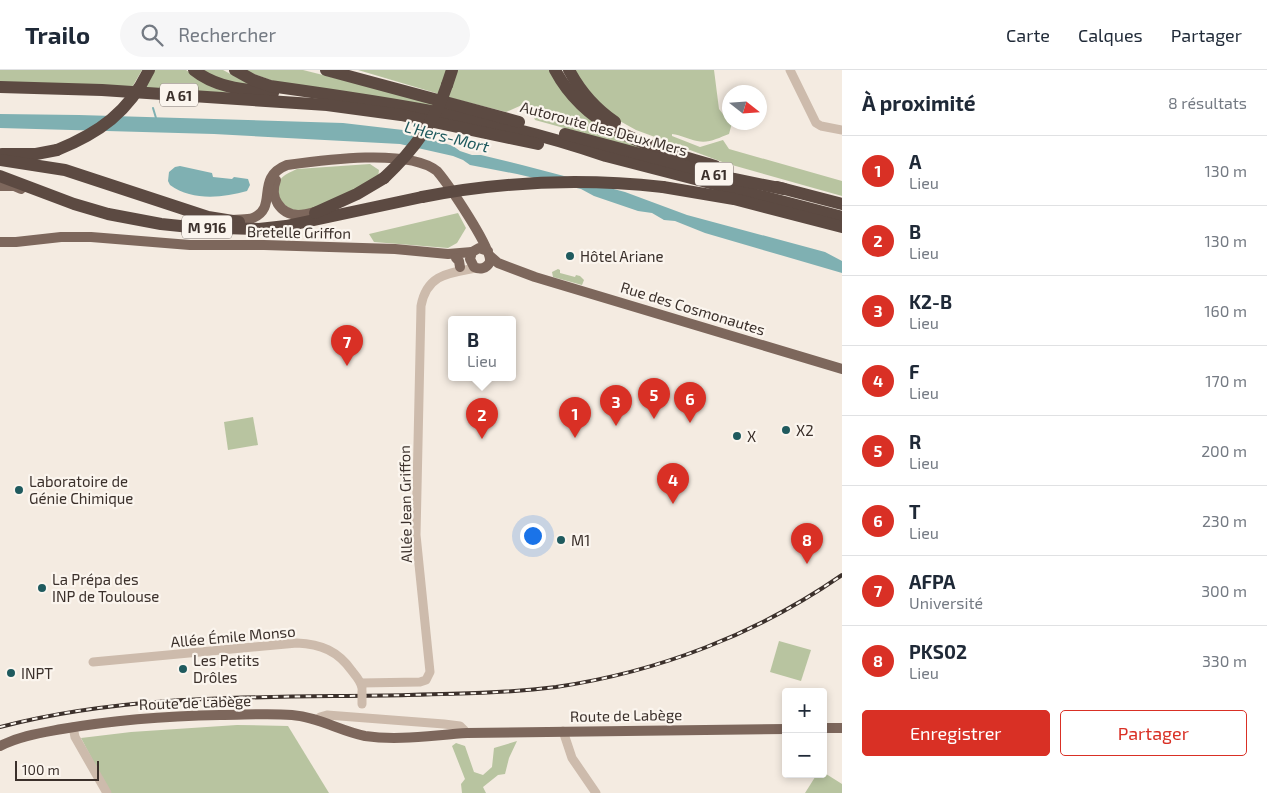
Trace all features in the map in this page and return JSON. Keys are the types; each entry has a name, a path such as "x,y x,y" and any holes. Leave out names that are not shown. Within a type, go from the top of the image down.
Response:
{"highway":[{"path":"0,154 36,154 57,150 87,136 113,118 132,99 149,70"},
{"path":"194,70 212,81 234,88 315,97 332,94"},
{"path":"235,70 252,80 270,86 332,94 454,115 571,144 606,156"},
{"name":"A 61","path":"326,70 361,79"},
{"path":"341,70 361,79"},
{"name":"M 916","path":"0,176 74,204 108,214 161,224 190,227 259,229 305,222 364,193 384,178 407,155 423,134 440,104 452,70"},
{"path":"555,70 577,103 604,124 635,140 784,189"},
{"path":"569,70 585,96 613,121 638,135 692,158"},
{"name":"Autoroute des Deux Mers","path":"361,79 734,179 784,189"},
{"name":"A 61","path":"0,87 299,102 358,109 433,121 568,150 606,156 842,217"},
{"name":"M 916","path":"0,160 65,170 208,217 245,224 289,221 326,210 384,178"},
{"path":"305,222 422,197 474,188 529,182 620,183 663,187 734,199 842,227"},
{"name":"A 61","path":"784,189 842,204"}],"main road":[{"path":"230,220 252,218 258,215 266,204 268,181 272,174 287,164 376,158 413,160 431,166 443,178 482,239 489,254 490,262 467,261"},
{"path":"304,162 288,168 280,174 275,182 275,200 280,207 294,214 301,215 326,210"},
{"path":"0,186 14,186 30,192 42,191"},
{"path":"467,261 477,240 475,228"},
{"name":"Bretelle Griffon","path":"0,242 61,237 91,237 190,245 395,249 467,261"},
{"path":"467,261 479,248 489,254"},
{"name":"Rue des Cosmonautes","path":"489,254 498,263 536,277 842,368"},
{"name":"Rue des Cosmonautes","path":"467,261 527,278 536,277"},
{"name":"Route de Labège","path":"0,746 33,735 73,727 187,716 292,715 318,720 363,735 392,738 432,737 467,733 782,729"},
{"path":"827,728 842,728"}],"street":[{"path":"790,70 816,123 820,126 842,129"},
{"name":"Allée Jean Griffon","path":"361,687 420,682 426,680 430,672 416,535 421,306 429,285 467,261"},
{"name":"Allée Émile Monso","path":"93,662 308,644 336,653 349,666 361,687"},
{"path":"361,687 361,716"},
{"name":"Route de Labège","path":"318,720 320,717 327,715 361,716 456,725 465,729 467,733"},
{"path":"424,722 427,724 432,737"},
{"path":"73,727 75,737 107,793"},
{"path":"563,731 572,758 596,793"}],"green space":[{"path":"0,70 142,70 131,89 0,84"},
{"path":"155,70 186,70 195,76 237,93 144,89"},
{"path":"199,70 223,70 255,87 236,85"},
{"path":"243,70 303,70 435,103 434,106 279,83"},
{"path":"358,70 447,70 439,94"},
{"path":"457,70 550,70 651,152 535,120 530,106 522,105 506,112 447,97"},
{"path":"574,70 714,70 719,109 722,113 722,130 730,130 729,134 705,142 672,134 672,136 700,147 723,140 729,149 842,181 842,196 725,163 636,130 618,120 593,98"},
{"path":"370,164 379,170 378,178 309,210 302,211 290,208 281,202 278,197 277,186 280,180 297,169"},
{"path":"458,213 466,228 457,243 448,248 374,242 369,234"},
{"path":"558,269 560,273 575,277 576,275 580,276 584,280 582,285 553,277 552,272"},
{"path":"253,417 258,445 228,450 224,422"},
{"path":"779,641 811,650 801,681 770,672"},
{"path":"237,725 288,726 329,793 110,793 81,738 131,732"},
{"path":"517,741 509,758 505,774 498,775 483,787 486,793 462,793 461,784 465,779 452,746 456,743 465,746 474,772 483,775 492,767 494,748"},
{"path":"827,775 842,784 842,793 805,793 814,778 827,778"}],"water":[{"path":"0,114 343,123 403,130 453,146 460,151 472,155 481,155 625,192 687,215 825,252 842,261 842,273 705,233 675,221 664,220 652,213 638,211 594,196 581,189 470,165 453,156 400,144 214,134 0,128"},
{"path":"180,166 212,173 213,177 248,179 250,185 247,191 228,195 207,197 188,194 170,185 168,181 169,172 175,167"}],"waterway":[{"path":"153,108 156,118"}],"railway":[{"path":"0,727 50,716 152,702 254,697 482,693 556,687 632,671 669,661 705,648 776,615 842,575"}],"place":[{"name":"Hôtel Ariane","path":"570,256"},
{"name":"AFPA","path":"347,366"},
{"name":"R","path":"654,419"},
{"name":"T","path":"690,423"},
{"name":"K2-B","path":"616,426"},
{"name":"X2","path":"786,430"},
{"name":"X","path":"737,436"},
{"name":"A","path":"575,438"},
{"name":"B","path":"482,439"},
{"name":"Laboratoire de Génie Chimique","path":"19,490"},
{"name":"F","path":"673,504"},
{"name":"M1","path":"561,540"},
{"name":"PKS02","path":"807,564"},
{"name":"La Prépa des INP de Toulouse","path":"42,588"},
{"name":"Les Petits Drôles","path":"183,669"},
{"name":"INPT","path":"11,673"}],"water label":[{"name":"L'Hers-Mort","path":"447,136"}]}
